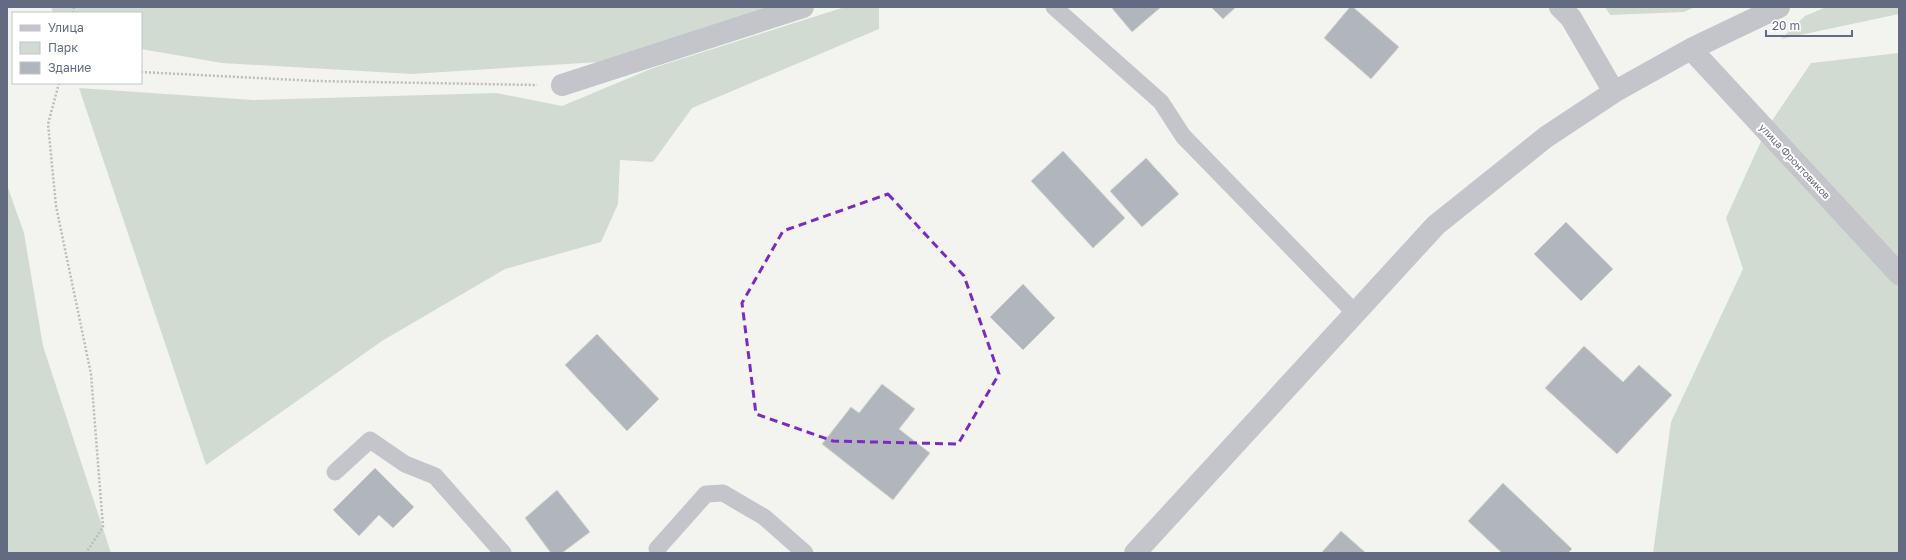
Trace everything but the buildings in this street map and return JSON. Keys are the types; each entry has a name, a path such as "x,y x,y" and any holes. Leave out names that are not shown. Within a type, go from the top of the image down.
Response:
{"street":[{"path":"562,85 803,7"},
{"path":"1135,553 1436,225 1546,137 1614,92 1692,49 1779,7"},
{"path":"1570,11 1614,92"},
{"name":"улица Фронтовиков","path":"1692,49 1899,274"}],"lane":[{"path":"1054,7 1161,102 1183,136 1355,313"},
{"path":"336,472 370,440 405,464 435,476 503,553"},
{"path":"657,549 706,494 723,493 764,517 805,553"}],"path":[{"path":"142,72 316,81 562,85"},
{"path":"59,84 48,124 56,206 91,374 103,527 86,553"}],"highlighted area":[{"path":"888,194 964,276 999,374 958,444 833,441 756,414 742,303 783,231"}],"green space":[{"path":"51,7 781,7 599,62 412,74 222,63 142,49 142,12 53,12"},
{"path":"845,7 879,7 879,29 692,108 653,162 620,160 618,204 601,242 505,269 382,341 206,465 79,88 253,100 496,93 562,106 653,68"},
{"path":"1605,7 1695,7 1684,12 1610,15"},
{"path":"1826,7 1899,7 1899,14 1781,39 1805,16"},
{"path":"1899,53 1899,553 1653,553 1671,422 1743,269 1726,218 1767,128 1811,63"},
{"path":"7,185 24,233 43,346 111,553 7,553"}]}
